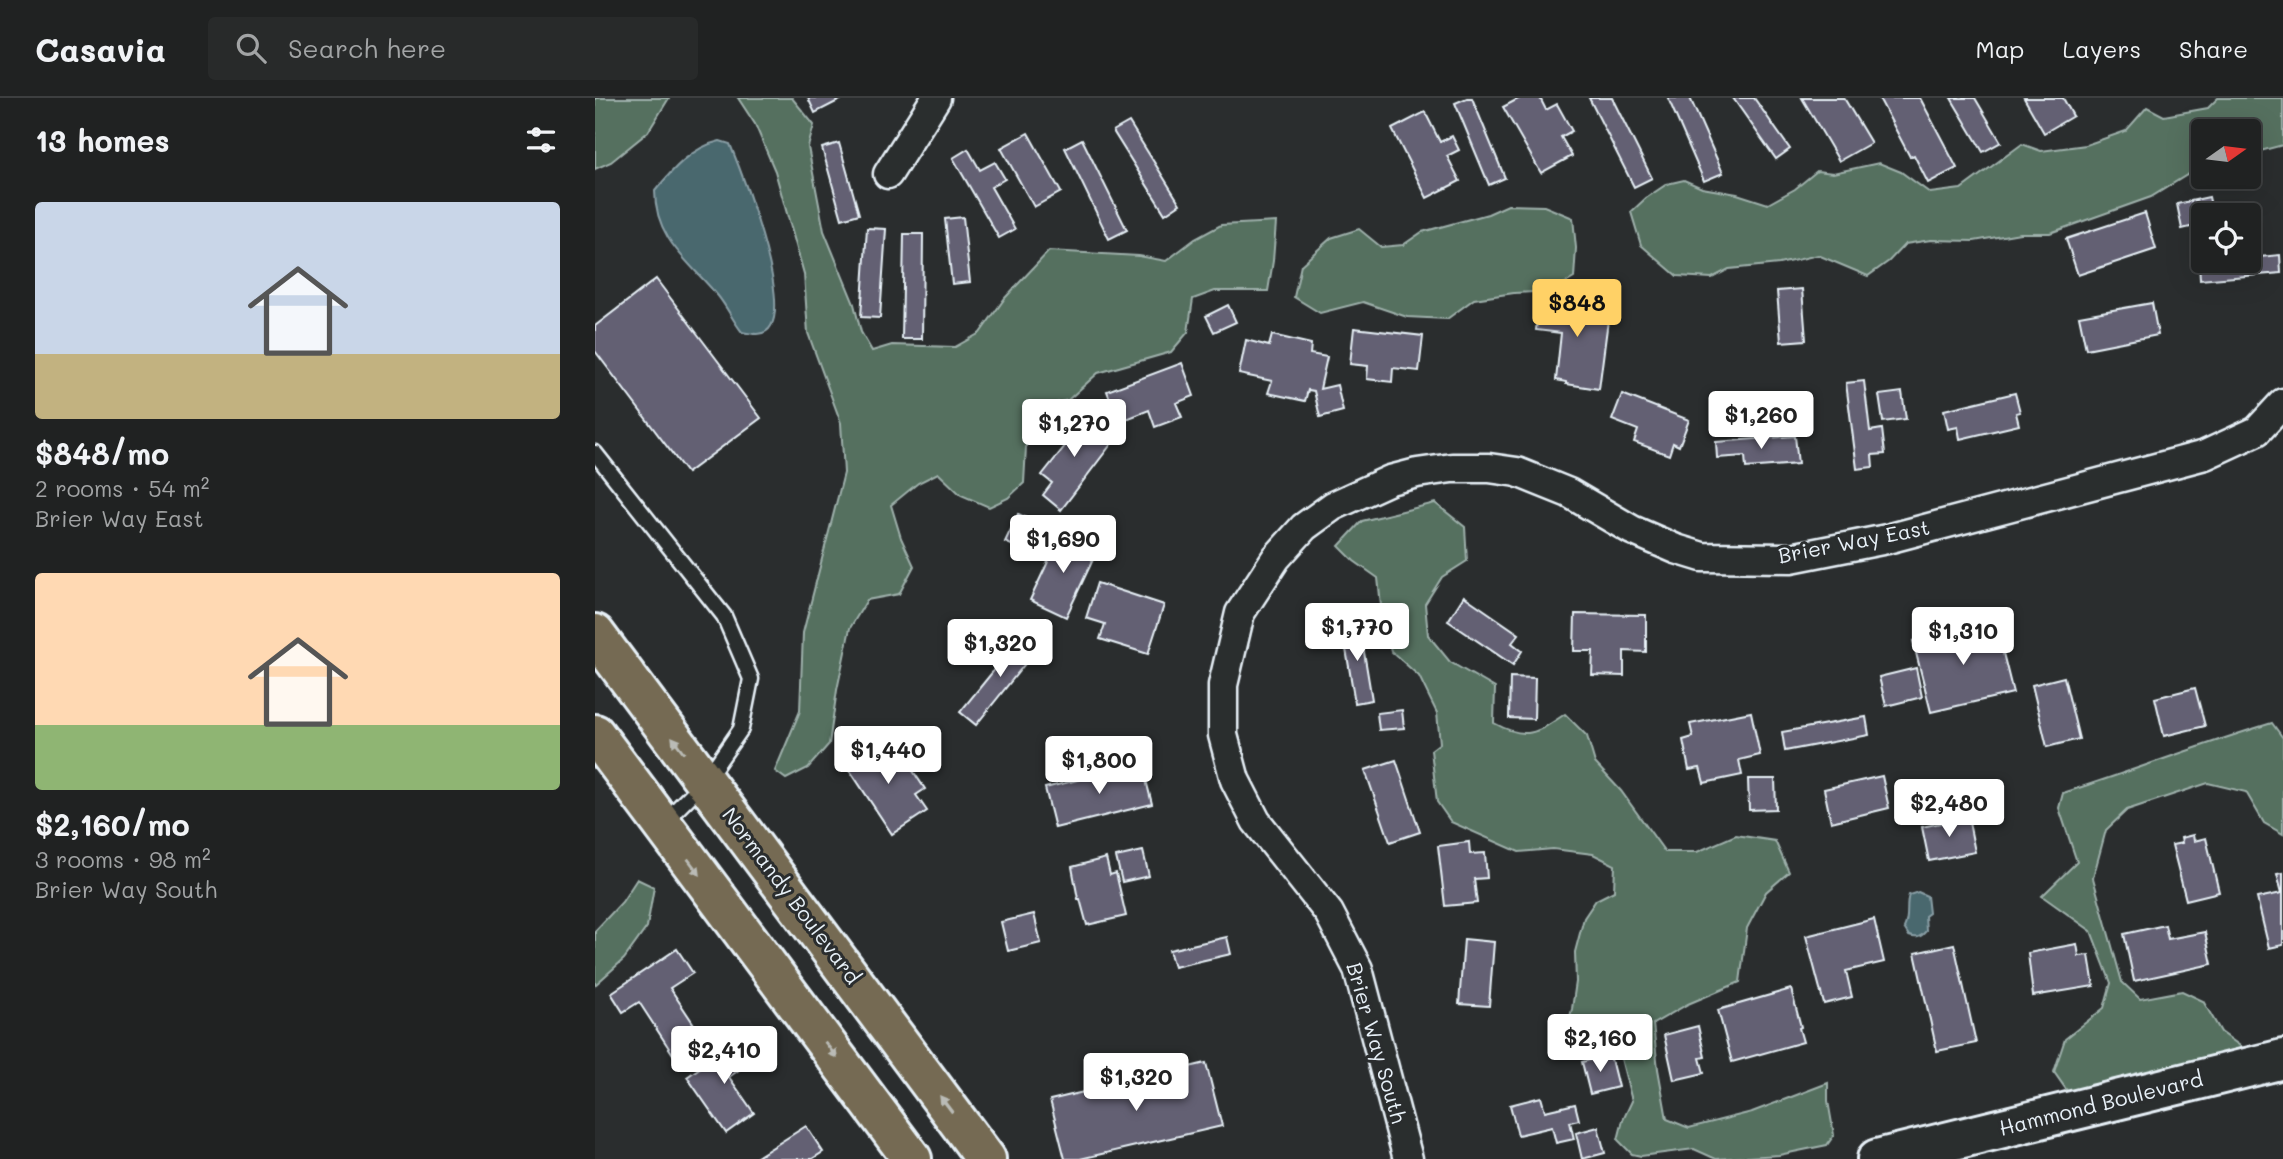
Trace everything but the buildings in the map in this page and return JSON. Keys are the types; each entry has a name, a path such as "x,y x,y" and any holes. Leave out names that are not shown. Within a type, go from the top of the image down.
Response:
{"main road":[{"name":"Normandy Boulevard","path":"595,634 986,1159"},
{"path":"595,734 912,1159"}],"street":[{"path":"888,174 936,98"},
{"name":"Brier Way East","path":"1276,558 1304,527 1350,497 1390,480 1453,468 1489,468 1517,472 1569,493 1632,530 1702,557 1791,558 1887,539 2206,456 2257,431 2283,403"},
{"name":"Brier Way South","path":"1276,558 1240,613 1223,685 1223,735 1235,780 1256,821 1329,914 1358,969 1408,1159"},
{"name":"Hammond Boulevard","path":"1877,1159 2283,1059"}],"lane":[{"path":"595,453 724,616 751,679 741,729 705,781 661,824"}],"green space":[{"path":"595,98 669,98 648,132 611,162 595,169"},
{"path":"738,98 792,98 814,125 808,147 824,231 854,304 861,332 872,351 892,345 955,347 980,333 1005,298 1049,251 1139,256 1166,261 1195,239 1221,225 1276,222 1268,291 1215,291 1193,299 1188,332 1171,352 1098,373 1068,400 1044,406 1027,429 1024,483 1008,498 989,507 961,495 938,473 918,483 891,505 901,538 914,566 899,594 867,600 850,628 829,744 808,768 786,779 775,771 800,711 803,633 844,473 841,423 808,333 804,274 775,171 755,124"},
{"path":"2218,98 2283,98 2283,145 2261,151 2261,119 2191,119 2191,174 2151,197 2050,233 2020,233 1974,241 1931,240 1905,244 1889,261 1868,276 1818,255 1779,264 1729,269 1712,278 1677,276 1641,245 1631,212 1667,184 1684,180 1702,188 1737,194 1768,204 1795,189 1817,171 1833,173 1879,163 1901,172 1930,193 1961,189 2022,144 2041,151 2086,145 2126,131 2147,107 2164,116 2208,108"},
{"path":"1508,205 1544,206 1573,218 1576,248 1574,278 1552,291 1474,299 1447,319 1407,317 1363,302 1320,313 1294,297 1301,265 1331,238 1359,229 1381,247 1403,245 1422,232 1488,214"},
{"path":"1435,503 1465,527 1467,561 1442,577 1425,604 1428,635 1450,662 1495,688 1494,723 1515,732 1531,732 1547,726 1565,714 1587,736 1595,763 1621,791 1665,852 1697,852 1736,835 1775,841 1789,872 1766,892 1747,928 1740,982 1688,1004 1653,1024 1667,1119 1689,1128 1752,1112 1828,1083 1834,1135 1827,1145 1779,1155 1716,1159 1694,1149 1641,1156 1632,1154 1618,1140 1632,1101 1618,1047 1597,1045 1560,1053 1555,1046 1566,1032 1572,1009 1576,982 1575,952 1584,918 1596,900 1614,891 1615,865 1593,854 1553,849 1519,852 1451,822 1437,802 1431,750 1440,743 1437,713 1419,676 1391,651 1382,615 1378,578 1339,546 1362,521"},
{"path":"2272,723 2283,738 2283,834 2264,823 2246,792 2208,783 2127,810 2106,830 2093,878 2122,982 2140,999 2182,991 2203,1001 2221,1032 2243,1048 2068,1092 2054,1072 2065,1039 2104,1008 2111,983 2091,931 2042,896 2077,862 2059,808 2063,793"},
{"path":"637,879 654,887 647,927 624,959 595,985 595,931 622,902"}],"water":[{"path":"720,141 730,144 769,264 775,311 771,326 762,333 742,332 718,296 676,249 661,223 657,208 655,191 668,175 700,148"},
{"path":"1918,892 1927,896 1929,913 1925,916 1926,931 1921,936 1914,937 1909,936 1904,928 1909,895"}]}
